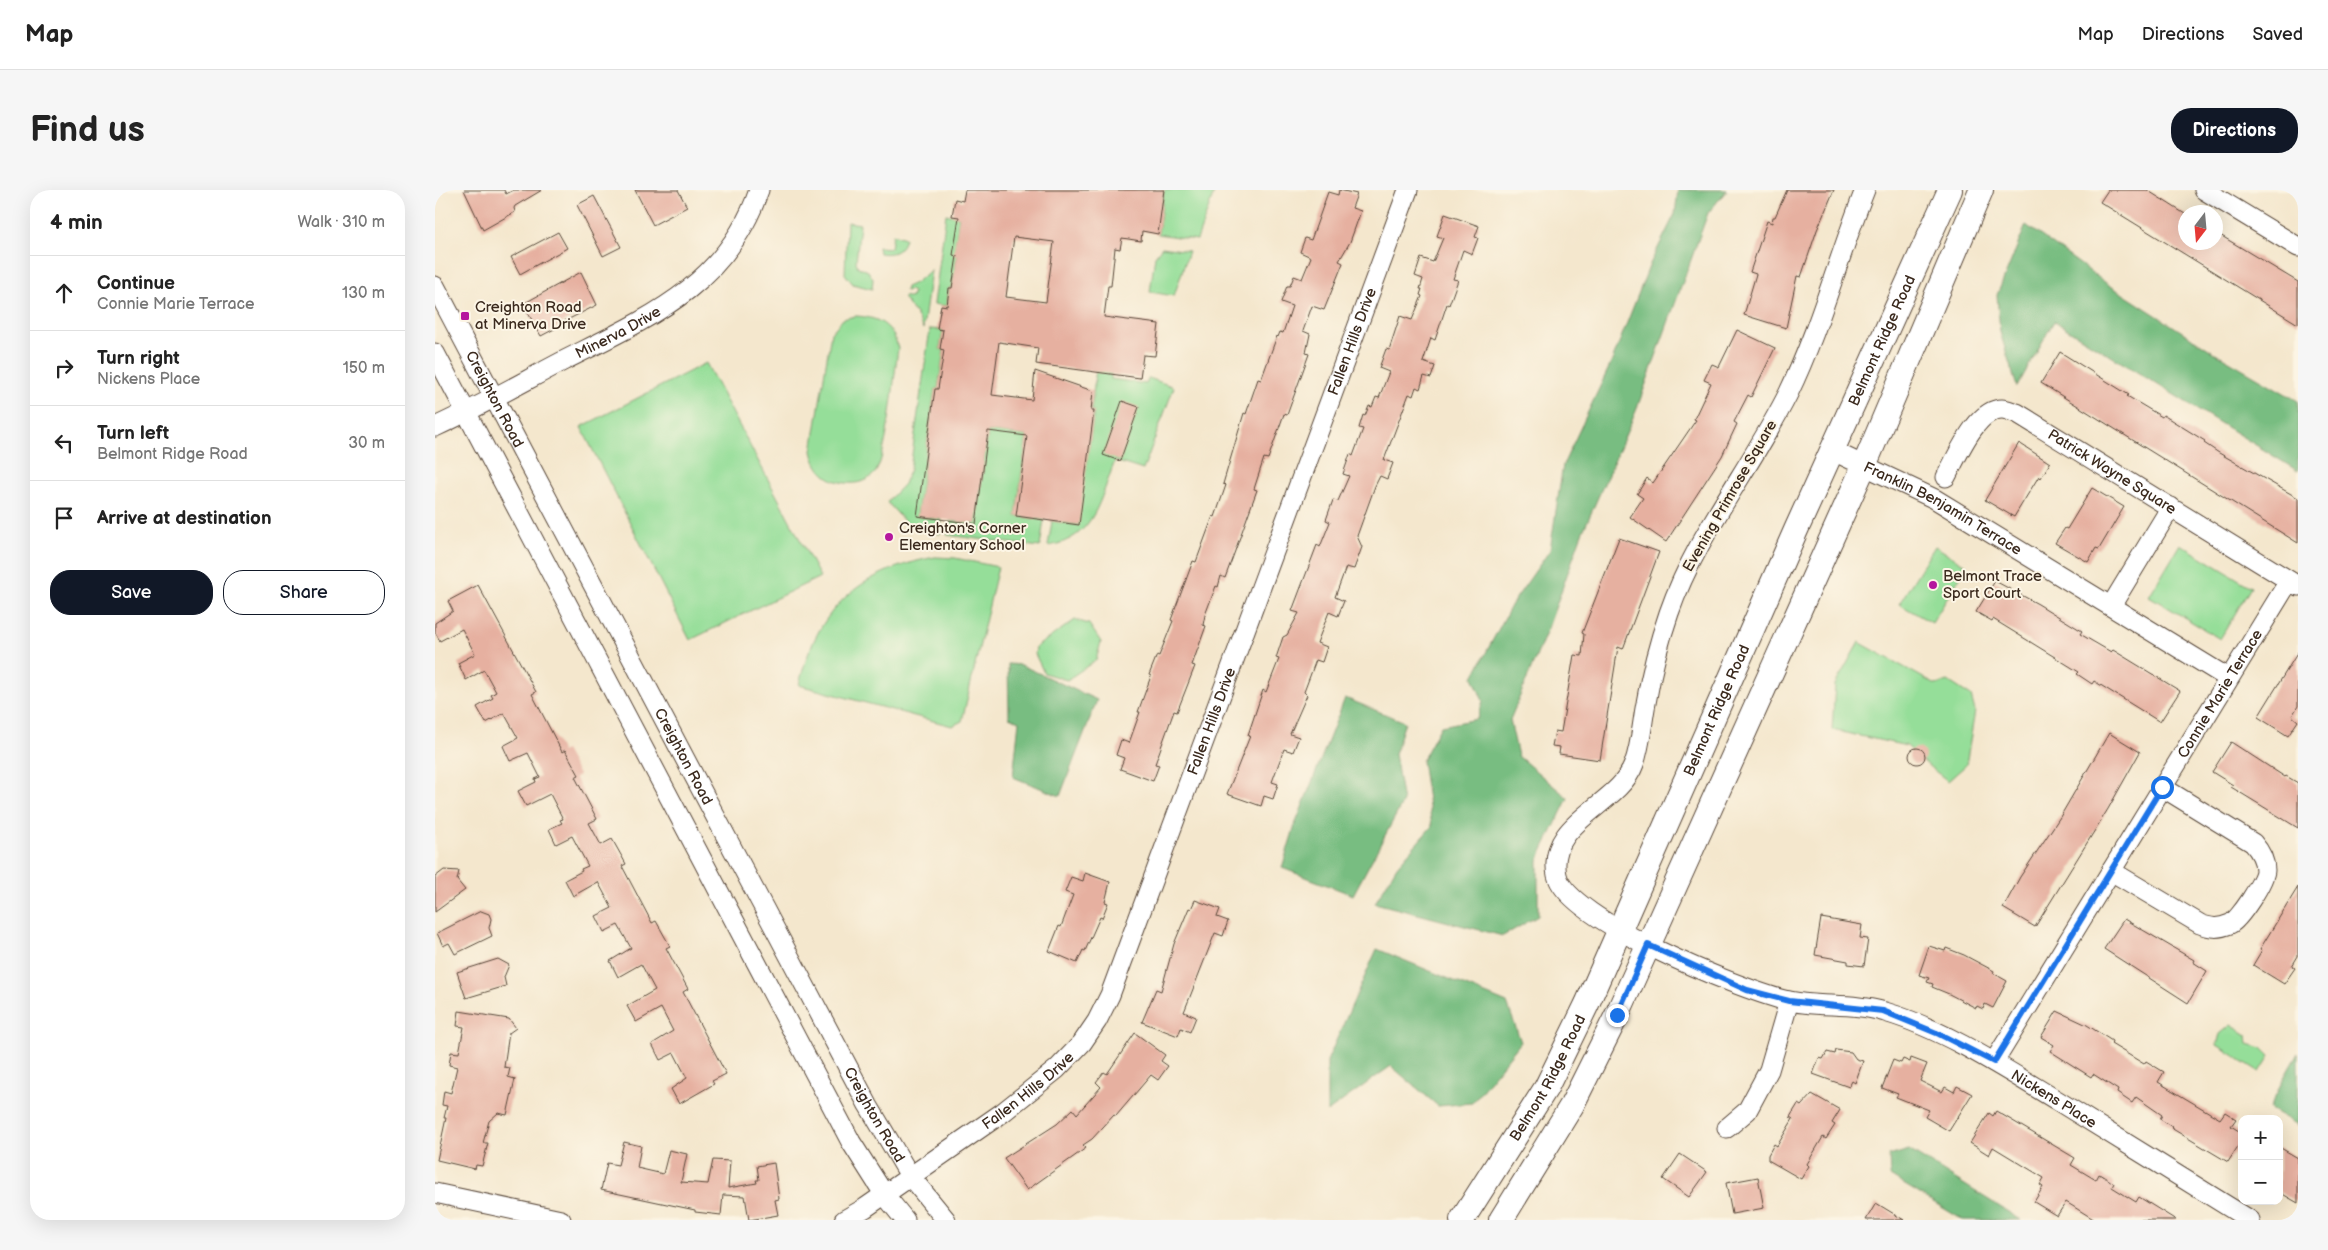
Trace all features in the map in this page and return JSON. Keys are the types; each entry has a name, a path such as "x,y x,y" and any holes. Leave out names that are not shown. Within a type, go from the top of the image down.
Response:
{"main road":[{"name":"Belmont Ridge Road","path":"1462,1220 1546,1088 1621,931 1796,530 1950,190"},
{"name":"Belmont Ridge Road","path":"1501,1220 1572,1105 1617,1015 1863,466 1981,190"}],"street":[{"name":"Minerva Drive","path":"435,426 494,398 639,323 686,293 722,259 742,231 759,190"},
{"name":"Fallen Hills Drive","path":"844,1220 1002,1113 1057,1069 1082,1043 1097,1021 1110,995 1408,190"},
{"name":"Evening Primrose Square","path":"1621,931 1566,893 1557,875 1558,856 1563,839 1590,811 1618,787 1632,769 1635,762 1651,678 1670,612 1693,556 1762,442 1788,394 1814,336 1865,190"},
{"path":"2205,190 2298,247"},
{"name":"Creighton Road","path":"435,286 868,1105 910,1176 946,1220"},
{"name":"Creighton Road","path":"435,353 851,1142 884,1194 905,1220"},
{"name":"Patrick Wayne Square","path":"1945,477 1979,420 1994,410 2003,408 2017,413 2294,584"},
{"name":"Franklin Benjamin Terrace","path":"1833,451 1935,499 2228,678"},
{"path":"2111,606 2171,507"},
{"name":"Connie Marie Terrace","path":"1994,1062 2228,678 2294,584"},
{"path":"2111,871 2200,924 2213,929 2232,923 2261,883 2265,872 2264,862 2261,853 2253,843 2162,787"},
{"name":"Nickens Place","path":"1621,931 1747,990 1789,1001 1883,1011 1939,1034 1994,1062 2250,1220"},
{"path":"1727,1128 1747,1111 1769,1070 1789,1001"},
{"path":"435,1193 561,1220"}],"green space":[{"path":"1164,190 1215,190 1197,240 1158,234"},
{"path":"1678,190 1727,190 1708,213 1636,411 1581,536 1548,628 1510,720 1518,756 1568,798 1538,860 1538,916 1503,936 1375,903 1397,866 1432,826 1422,761 1441,726 1477,719 1483,701 1473,677 1512,604 1550,550 1563,465 1612,361 1650,264 1675,214"},
{"path":"946,214 959,217 954,255 957,256 952,288 949,288 947,306 934,304"},
{"path":"847,222 860,224 856,262 858,267 868,271 873,279 872,289 853,284 845,274"},
{"path":"2026,225 2106,283 2212,351 2298,401 2298,471 2054,321 2017,387 2000,332 1997,295"},
{"path":"893,234 905,238 902,247 896,252 879,253 878,247 891,248"},
{"path":"1162,247 1189,251 1174,296 1150,292 1155,256"},
{"path":"931,270 923,329 904,296 911,298 913,292 910,290 905,291 906,287 915,283"},
{"path":"855,316 871,318 884,324 893,334 898,349 890,414 880,464 875,473 868,479 850,483 840,482 825,475 815,462 812,451 831,333 843,319"},
{"path":"930,329 943,330 940,349 944,350 938,389 935,389 917,516 942,520 940,534 908,525 887,502 904,484 910,469"},
{"path":"1097,361 1111,374 1111,379 1146,384 1149,378 1174,387 1143,470 1115,461 1100,502 1086,526 1064,542 1048,546 1052,521 1078,525 1094,411 1091,411"},
{"path":"706,363 820,577 690,640 581,427"},
{"path":"988,431 1027,436 1016,516 1044,520 1040,547 947,535 950,521 976,524"},
{"path":"2180,544 2251,587 2220,639 2149,596"},
{"name":"Belmont Trace Sport Court","path":"1935,546 1967,566 1932,623 1899,604"},
{"path":"935,557 955,558 998,567 962,721 952,726 799,685 807,658 817,635 830,615 845,598 863,584 884,572"},
{"path":"1075,620 1089,624 1101,642 1096,660 1067,680 1044,673 1035,654 1036,647"},
{"path":"1859,642 1936,685 1948,681 1971,696 1975,711 1966,765 1948,781 1907,746 1832,730 1835,685"},
{"path":"1008,664 1021,665 1097,700 1060,796 1013,777 1019,721 1009,717"},
{"path":"1345,698 1405,722 1395,754 1403,802 1353,895 1282,868 1295,825"},
{"path":"1377,949 1507,1003 1521,1042 1472,1103 1438,1106 1391,1066 1327,1112 1327,1061"},
{"path":"2231,1025 2247,1035 2248,1044 2262,1048 2270,1056 2260,1072 2217,1045 2220,1034"},
{"path":"2298,1053 2298,1125 2270,1109 2282,1081"},
{"path":"1909,1150 2021,1220 1963,1220 1890,1176 1889,1156"}],"building":[{"path":"464,190 504,190 506,194 514,190 542,190 515,206 515,212 483,230"},
{"path":"635,190 678,190 687,207 653,225"},
{"name":"Creighton's Corner Elementary School","path":"965,190 1164,190 1158,234 1142,231 1141,241 1122,238 1120,249 1115,248 1111,286 1108,286 1104,317 1159,324 1155,356 1143,355 1140,378 1036,364 1038,348 999,342 992,395 1032,400 1035,371 1093,391 1091,411 1094,411 1079,525 1016,516 1027,436 988,431 976,524 917,516 935,389 938,389 944,350 940,349 943,330 937,329 941,305 947,306 949,288 952,288 957,256 953,255 959,217 952,216 955,199 963,201","holes":["1014,237 1054,242 1046,302 1006,297"]},
{"path":"1339,190 1357,194 1352,208 1361,211 1350,242 1339,261 1343,263 1324,310 1312,306 1303,331 1310,334 1306,353 1309,354 1287,415 1284,414 1268,459 1264,458 1254,489 1257,490 1225,578 1221,576 1205,615 1203,625 1206,626 1192,665 1195,666 1177,712 1174,711 1155,764 1159,765 1153,781 1120,769 1124,758 1116,755 1121,740 1129,743 1151,676 1149,675 1173,621 1171,620 1193,561 1196,562 1213,516 1215,517 1226,485 1223,484 1244,413 1246,414 1258,379 1261,380 1277,336 1280,332 1283,333 1292,306 1281,302 1287,286 1290,286 1294,276 1302,279 1311,257 1300,252 1305,238 1311,240 1328,192 1338,195"},
{"path":"1787,190 1834,190 1817,230 1801,277 1797,276 1786,328 1744,315 1756,274 1750,272 1767,221 1772,223 1773,217 1775,217"},
{"path":"2108,190 2147,190 2178,210 2178,250 2223,250 2223,237 2298,282 2298,324 2100,202"},
{"path":"594,196 621,247 603,256 577,205"},
{"path":"1445,214 1479,226 1475,237 1478,238 1472,254 1463,250 1453,279 1458,280 1449,305 1447,304 1435,340 1431,338 1423,362 1435,366 1431,378 1424,376 1420,389 1416,387 1413,396 1409,394 1384,460 1393,463 1387,479 1380,476 1375,486 1357,536 1362,547 1354,569 1346,567 1335,597 1344,601 1338,616 1329,612 1317,643 1327,647 1322,662 1316,660 1304,692 1307,695 1290,734 1299,737 1293,752 1284,749 1272,782 1278,784 1273,799 1264,796 1261,806 1227,794 1250,736 1248,735 1263,690 1266,692 1279,659 1276,658 1283,637 1287,635 1299,613 1292,611 1317,545 1320,547 1330,522 1326,520 1333,500 1338,501 1349,476 1343,474 1350,454 1353,456 1363,429 1359,428 1363,415 1365,416 1369,406 1372,407 1376,397 1379,398 1389,372 1379,368 1386,349 1389,350 1400,316 1412,320 1422,296 1420,295 1422,289 1420,289 1423,279 1415,276 1421,258 1433,262 1443,238 1437,236"},
{"path":"558,232 567,248 520,274 511,257"},
{"path":"581,272 597,305 561,323 562,325 541,336 523,304"},
{"path":"1737,330 1775,348 1751,397 1748,395 1734,422 1737,424 1722,456 1666,542 1630,517 1643,498 1637,494 1647,478 1653,483 1696,420 1694,419 1711,383 1704,380 1712,364 1719,367"},
{"path":"2060,352 2129,395 2127,396 2162,417 2163,415 2205,441 2204,443 2219,453 2298,498 2298,543 2041,383"},
{"path":"1122,401 1139,407 1120,461 1103,455"},
{"path":"2019,443 2050,463 2041,478 2039,476 2014,517 1985,500"},
{"path":"2092,488 2124,507 2099,549 2096,548 2088,562 2055,543 2065,528 2067,529"},
{"path":"1619,538 1659,552 1623,649 1618,647 1600,760 1559,754 1560,747 1552,746 1555,731 1561,732 1574,655 1582,656 1584,634 1582,633"},
{"path":"1995,581 2038,604 2082,631 2080,634 2111,652 2113,650 2180,691 2160,722 2094,681 2092,684 2077,674 2079,672 1993,619 1992,621 1976,612"},
{"path":"478,585 536,692 532,694 562,752 565,750 579,775 575,777 597,819 589,823 601,845 612,839 626,864 622,866 652,923 656,921 670,946 666,948 688,989 683,992 726,1074 712,1081 714,1084 679,1104 671,1089 687,1078 674,1053 660,1060 652,1044 673,1031 661,1008 636,1022 627,1006 655,990 641,964 618,977 610,961 631,948 618,925 604,932 596,916 612,908 598,882 573,896 565,880 588,866 572,836 556,844 549,829 562,823 560,820 563,819 550,794 526,806 518,791 536,782 535,779 540,777 528,753 510,761 503,746 518,738 504,713 486,723 477,707 493,698 491,695 496,692 484,670 466,680 458,663 475,654 462,629 440,641 435,632 435,623 453,611 448,601"},
{"path":"2298,652 2298,706 2292,716 2298,721 2288,736 2258,717"},
{"path":"2109,733 2140,752 2108,809 2035,927 2003,908 2020,877 2060,817"},
{"path":"2231,742 2285,777 2298,783 2298,828 2231,787 2233,785 2212,772"},
{"path":"1917,748 1923,750 1925,756 1923,762 1917,764 1911,762 1909,756 1911,750"},
{"path":"444,870 459,871 457,880 465,890 435,912 435,877"},
{"path":"1085,873 1110,882 1105,902 1108,903 1102,918 1100,917 1085,951 1083,950 1077,963 1049,951 1059,926 1061,927 1073,895 1065,892 1071,877 1083,881"},
{"path":"2298,887 2298,956 2292,966 2295,968 2284,984 2253,965 2262,950 2260,949"},
{"path":"1195,900 1220,909 1217,917 1228,921 1223,936 1215,933 1184,1012 1196,1017 1190,1032 1181,1028 1178,1036 1142,1022 1156,989 1161,991 1174,944 1189,908 1191,909"},
{"path":"481,911 489,914 491,919 489,928 492,936 455,954 449,943 443,946 437,933"},
{"path":"1821,918 1862,925 1860,938 1868,939 1864,966 1848,964 1848,961 1815,955"},
{"path":"2124,919 2194,960 2193,962 2207,971 2188,1003 2104,949"},
{"path":"1929,946 1945,951 1946,948 1964,955 1994,971 1993,973 2007,981 1993,1008 1985,1004 1983,1009 1977,1006 1976,1008 1932,987 1933,984 1927,982 1929,978 1919,975"},
{"path":"498,959 509,965 504,977 506,986 466,998 457,972"},
{"path":"459,1011 509,1019 516,1028 509,1033 504,1067 510,1068 508,1077 515,1079 507,1115 498,1113 489,1121 483,1143 488,1143 482,1166 476,1165 475,1169 437,1160 446,1118 444,1118 447,1106 442,1105 444,1091 451,1093 457,1067 449,1065 451,1052 459,1053 464,1027 457,1026"},
{"path":"2057,1011 2087,1025 2112,1041 2111,1044 2144,1064 2146,1061 2164,1072 2158,1082 2220,1119 2225,1112 2236,1119 2231,1126 2238,1130 2238,1146 2228,1162 2171,1128 2160,1119 2162,1115 2136,1097 2132,1103 2117,1093 2118,1090 2093,1074 2091,1077 2050,1051 2054,1045 2041,1037"},
{"path":"1135,1033 1165,1055 1161,1061 1168,1066 1158,1080 1151,1075 1116,1116 1114,1115 1092,1139 1083,1145 1086,1148 1027,1190 1004,1158 1057,1124 1073,1109 1077,1114 1101,1087 1096,1082 1104,1072 1107,1074"},
{"path":"1836,1050 1851,1052 1856,1059 1863,1061 1855,1083 1852,1081 1849,1087 1813,1074 1819,1058 1823,1059 1827,1052 1835,1054"},
{"path":"1911,1058 1927,1064 1920,1081 1942,1092 1945,1087 1954,1092 1957,1086 1972,1094 1949,1131 1925,1117 1929,1110 1896,1097 1898,1094 1882,1088 1893,1060 1901,1063 1903,1059 1910,1062"},
{"path":"1812,1094 1840,1110 1832,1123 1835,1125 1826,1139 1823,1137 1807,1164 1809,1166 1801,1179 1768,1160 1768,1155 1774,1144 1777,1146 1793,1119 1790,1117 1798,1104 1801,1106"},
{"path":"1996,1111 2075,1158 2071,1165 2096,1180 2099,1174 2114,1183 2112,1187 2136,1202 2139,1197 2176,1220 2095,1220 2066,1202 2057,1216 2034,1202 2043,1187 2040,1185 2044,1178 1993,1147 1989,1155 1970,1143 1989,1113 1993,1116"},
{"path":"624,1142 641,1146 637,1168 663,1174 669,1150 687,1154 681,1182 708,1184 713,1160 730,1161 728,1188 757,1183 756,1180 759,1180 757,1166 774,1163 779,1199 775,1200 778,1215 749,1220 745,1196 723,1195 721,1215 695,1212 695,1210 601,1190 607,1163 618,1165"},
{"path":"2283,1149 2298,1158 2298,1203 2283,1194"},
{"path":"1680,1154 1707,1172 1689,1197 1663,1179"},
{"path":"1758,1177 1764,1208 1732,1214 1726,1183"},
{"path":"1876,1203 1904,1220 1866,1220"}],"place":[{"name":"Creighton Road at Minerva Drive","path":"465,316"},
{"name":"Creighton's Corner Elementary School","path":"889,537"},
{"name":"Belmont Trace Sport Court","path":"1933,585"}],"route":[{"path":"1617,1015 1648,945 1747,990 1789,1001 1883,1011 1939,1034 1994,1062 2162,787"}]}
